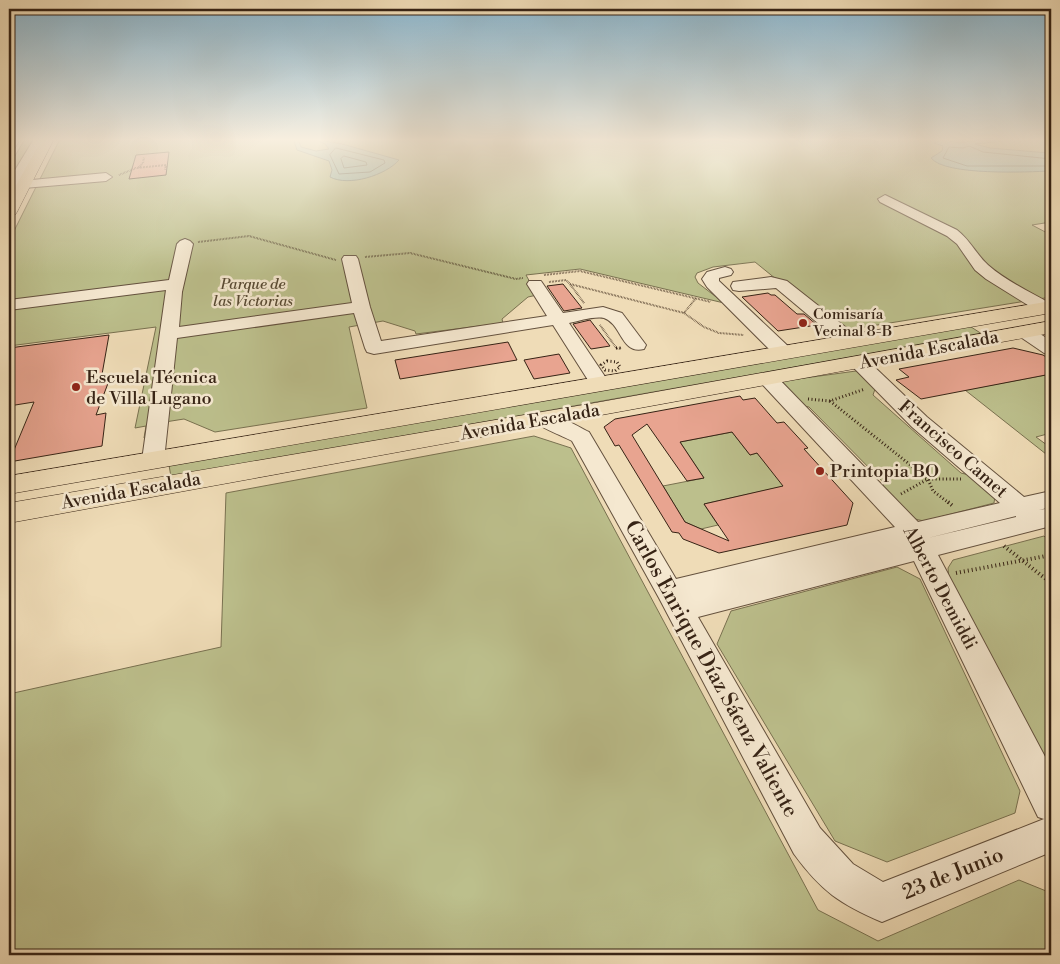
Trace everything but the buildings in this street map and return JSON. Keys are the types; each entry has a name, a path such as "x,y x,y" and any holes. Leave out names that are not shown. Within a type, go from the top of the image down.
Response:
{"main road":[{"path":"9,212 24,184"},
{"name":"Avenida Escalada","path":"14,508 542,420 768,379 855,352 1039,319"},
{"name":"Avenida Escalada","path":"9,485 783,352 855,352"},
{"path":"121,466 98,476 22,490 14,494 14,508 53,497 134,482 148,474 152,469 154,460"}],"street":[{"path":"885,199 952,233 962,241 981,267 1039,319 1051,349"},
{"path":"154,460 169,328 175,288 185,244"},
{"path":"351,261 359,302 374,348 390,353 560,322 603,312 616,317 637,345"},
{"path":"725,272 713,275 710,279 713,284 783,352"},
{"path":"535,279 600,384"},
{"name":"Francisco Camet","path":"739,286 771,282 780,284 855,352 878,384 986,480 1040,519"},
{"path":"9,305 175,288"},
{"path":"9,311 175,288"},
{"path":"169,328 359,302"},
{"name":"Alberto Demiddi","path":"768,379 906,523 917,541 1051,804"},
{"path":"542,420 563,427 581,437 586,422 595,410"},
{"name":"Carlos Enrique Díaz Sáenz Valiente","path":"581,437 674,600 807,841 827,869 854,890"},
{"path":"674,600 980,526 1040,519 1051,499"},
{"name":"23 de Junio","path":"854,890 882,902 1051,834"}],"path":[{"path":"185,244 249,236 351,261 410,252 516,279 535,279 580,270 713,302"},
{"path":"637,345 617,349 570,284 684,313 694,323 731,337 751,334"},
{"path":"684,313 696,298"},
{"path":"878,384 830,401 928,479 933,490 1051,583"},
{"path":"886,502 928,479 986,480"},
{"path":"936,578 1051,555"}],"green space":[{"name":"Parque de las Victorias","path":"38,184 1051,184 1051,222 1032,225 1051,235 1051,297 840,331 755,262 713,267 697,273 695,277 698,283 724,303 580,269 526,275 537,295 528,297 502,319 503,323 416,334 415,331 383,321 349,327 367,408 215,432 184,419 165,422 163,435 144,438 146,426 135,428 156,327 9,346 9,241"},
{"path":"968,325 982,334 171,477 169,465"},
{"path":"856,371 875,389 873,395 961,473 973,476 995,496 994,503 924,521 915,519 882,490 884,483 809,407 799,405 782,387 783,381"},
{"path":"1051,374 1051,433 1036,437 1051,448 1051,458 965,390"},
{"path":"732,432 750,455 757,453 768,466 787,463 785,486 704,504 718,525 701,529 685,522 663,486 704,478 680,442"},
{"path":"534,436 571,448 818,910 878,941 1019,880 1051,893 1051,955 9,955 9,694 221,647 226,493"},
{"path":"1044,536 1051,543 1051,763 1047,761 949,579 948,568 953,560"},
{"path":"897,567 920,579 1020,791 1015,813 887,862 835,841 717,644 731,611"}],"place":[{"name":"Comisaría Vecinal 8-B","path":"803,323"},
{"name":"Escuela Técnica de Villa Lugano","path":"76,387"},
{"name":"Printopia BO","path":"820,471"}]}
